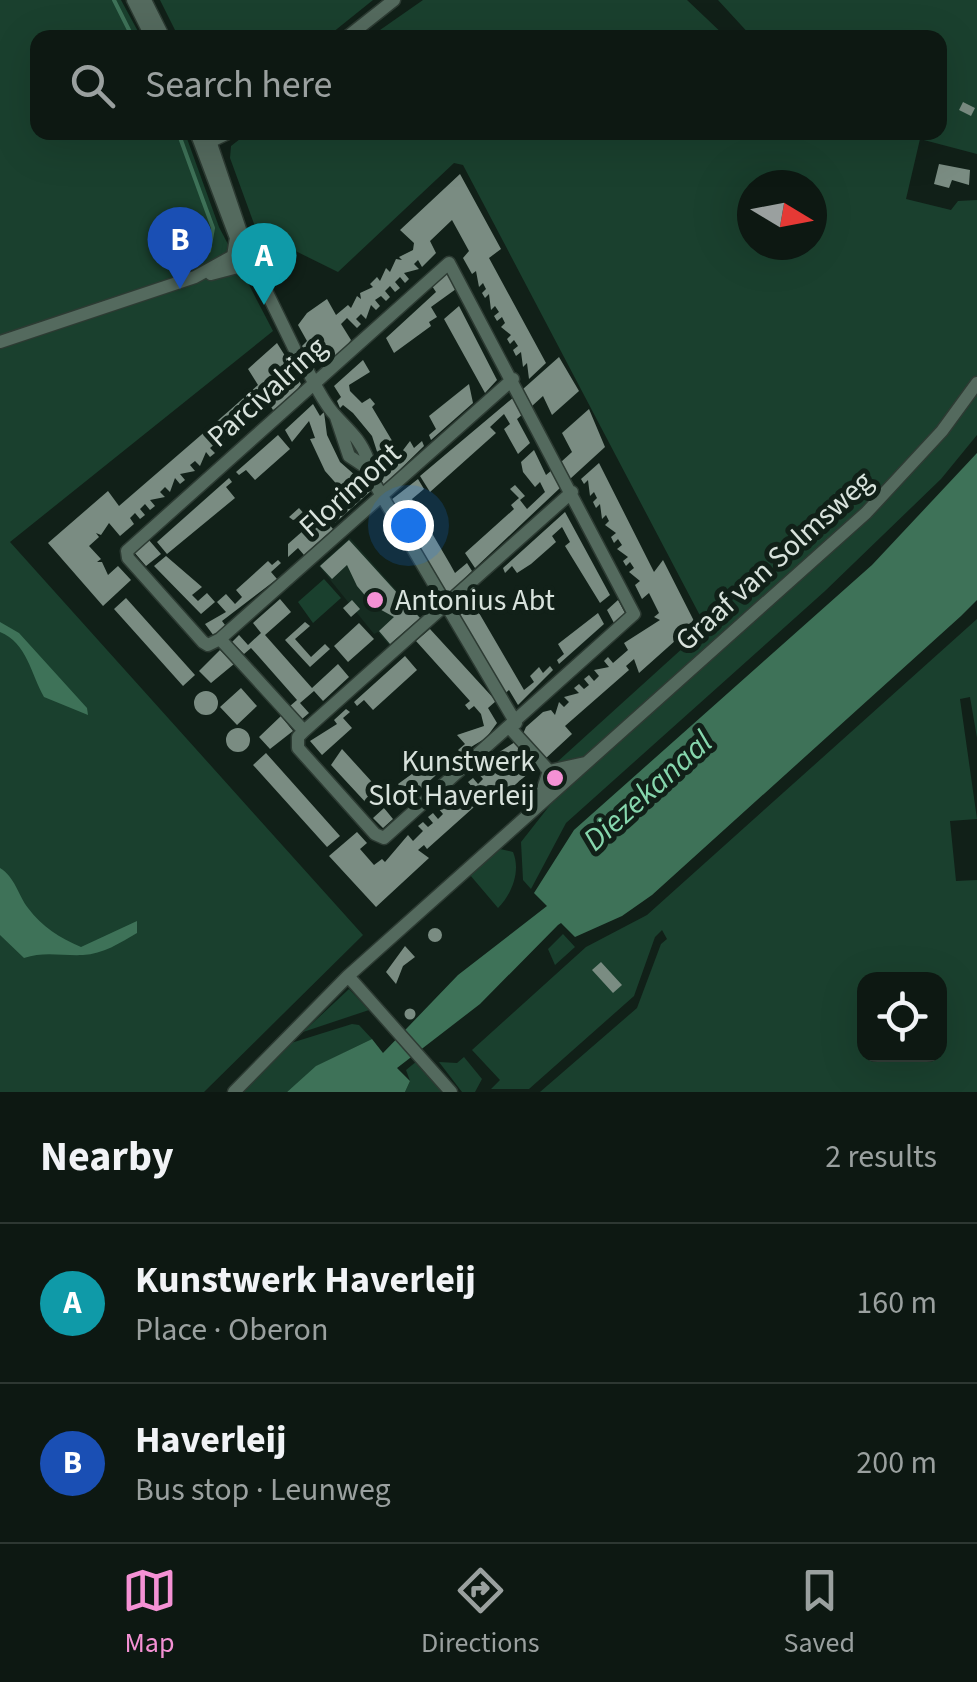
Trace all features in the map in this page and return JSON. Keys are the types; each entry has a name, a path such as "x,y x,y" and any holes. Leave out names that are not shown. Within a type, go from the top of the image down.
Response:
{"street":[{"path":"133,0 148,30"},
{"path":"145,0 160,30"},
{"path":"356,30 394,0"},
{"path":"204,140 247,239 239,261"},
{"path":"0,342 239,261 254,268 294,348"},
{"name":"Parcivalring","path":"448,263 513,379 634,614 384,838 375,834 298,748 298,737 304,731 220,639 208,645 203,642 128,558 127,551 314,383 448,263"},
{"path":"304,364 336,417 354,431 368,460 370,474 449,601 513,725 549,772"},
{"name":"Florimont","path":"220,639 513,379"},
{"name":"Graaf van Solmsweg","path":"234,1092 348,976 866,513 942,432 977,383"},
{"path":"304,731 572,492"},
{"name":"Graaf van Solmsweg","path":"536,809 549,772 589,762"},
{"path":"348,976 451,1092"}],"shaded area":[{"path":"0,0 121,0 137,30 30,30 30,140 188,140 219,227 273,331 10,542 363,935 204,1092 0,1092"},
{"path":"160,0 373,0 336,30 175,30"},
{"path":"423,0 687,0 719,30 380,30"},
{"path":"718,0 977,0 977,154 924,140 947,140 947,30 746,30"},
{"path":"239,140 920,140 906,199 951,210 958,201 977,200 977,376 956,407 861,511 588,756 556,763 706,627 463,165 454,163 338,272 257,232 230,158 231,146"},
{"path":"977,392 977,435 941,479 825,591 566,823 531,889 523,880 521,842 554,800 784,594"},
{"name":"Antonius Abt","path":"350,538 421,618 390,646 378,632 374,634 319,566"},
{"path":"324,579 341,598 313,623 298,602"},
{"path":"977,619 977,738 970,697 960,699 977,819 950,821 956,881 977,880 977,1092 540,1092 637,1008 661,944 667,939 662,930 655,937 634,996 529,1089 491,1089 500,1080 472,1050 586,947 647,915"},
{"path":"500,849 513,852 516,867 511,889 498,908 470,875"},
{"path":"563,934 575,947 555,965 548,949"},
{"path":"349,989 369,1010 303,1032"},
{"path":"359,1025 372,1039 317,1066 287,1092 241,1092 291,1043"},
{"path":"464,1057 482,1079 475,1092 462,1092 439,1062 457,1063"},
{"path":"417,1061 445,1092 405,1092 410,1081 406,1070"}],"water":[{"name":"Diezekanaal","path":"977,453 977,600 961,616 652,895 622,916 575,937 561,923 558,925 480,1004 397,1068 410,1081 405,1092 287,1092 316,1066 372,1039 383,1053 458,975 547,906 534,893 574,830 872,565"},
{"path":"0,622 19,633 87,708 88,715 44,697 22,651 0,632"},
{"path":"0,868 39,921 73,944 81,947 137,921 137,933 90,954 24,958 0,935"}],"building":[{"path":"963,102 975,108 971,116 959,110"},
{"path":"939,164 970,170 969,185 952,180 949,188 934,184"},
{"path":"460,174 501,249 489,258 546,363 529,379 521,352 516,356 513,350 518,346 514,340 510,344 507,339 511,335 501,327 505,323 502,317 497,321 494,316 499,312 495,306 491,310 489,294 485,298 483,283 479,287 476,271 472,274 463,258 469,251 452,220 430,241 436,253 422,267 418,260 414,264 419,269 404,273 409,279 405,283 400,277 395,282 400,288 395,292 390,286 385,291 390,297 386,301 381,296 375,300 380,306 376,310 371,305 366,319 361,314 356,319 361,324 357,328 347,318 341,324 351,340 322,366 312,350 307,354 302,346 307,341 298,325 327,299 336,315 348,305 351,308 357,296 361,299 360,293 373,287 370,284 377,277 380,281 386,268 390,272 396,259 402,260 399,257 413,250 414,243 400,230"},
{"path":"447,272 456,289 431,307 437,317 429,322 431,326 394,353 386,338 436,292 432,286"},
{"path":"459,306 497,380 485,393 444,319"},
{"path":"277,343 287,359 292,355 297,364 292,368 301,384 292,397 273,410 263,394 256,400 265,410 260,414 256,408 250,413 255,419 240,422 245,427 240,431 235,426 230,440 226,435 220,449 216,443 210,448 215,453 210,457 206,452 200,466 195,461 190,465 195,471 180,474 185,480 180,484 175,478 170,492 165,487 160,492 165,497 150,500 155,506 150,510 145,504 140,509 145,515 140,519 135,513 130,518 134,524 120,536 109,523 101,535 96,533 99,537 89,546 101,559 97,562 102,562 108,575 118,566 131,580 103,606 48,543 108,491 119,506 230,410 258,385 248,369"},
{"path":"559,357 579,391 552,415 543,396 532,406 523,389"},
{"path":"363,360 370,372 349,385 350,391 362,403 370,398 375,404 372,407 396,450 390,451 394,462 410,441 414,448 422,441 424,446 384,485 376,472 382,467 372,436 353,413 343,405 340,408 337,401 341,397 334,386"},
{"path":"469,384 473,403 431,440 429,435 436,429 429,416"},
{"path":"514,397 523,414 517,419 530,443 518,454 504,429 510,424 504,414 490,427 496,433 430,492 420,476"},
{"path":"313,404 320,416 324,412 327,435 340,462 372,490 335,523 326,512 337,502 340,506 351,490 345,485 341,489 325,471 310,439 315,438 309,421 292,442 285,430"},
{"path":"589,409 605,447 570,479 561,462 572,452 562,433"},
{"path":"278,435 290,449 255,480 246,470 239,475 236,472"},
{"path":"534,450 546,475 552,470 561,487 475,568 465,553 514,509 511,505 519,498 510,489 515,485 525,496 520,500 527,509 545,492 540,482 535,487 523,472 521,462"},
{"path":"599,463 654,572 663,560 695,623 639,673 634,659 626,666 629,670 565,726 572,734 545,759 523,734 526,727 543,712 551,710 555,715 559,702 564,707 569,702 564,697 579,693 574,688 589,685 584,679 589,675 594,681 599,676 594,670 609,667 604,661 608,657 613,663 628,650 624,643 660,620 654,617 659,613 649,593 642,599 635,585 640,581 629,572 634,568 630,562 626,566 623,561 628,557 617,549 622,545 618,539 614,543 611,537 616,533 605,525 609,521 606,515 602,519 600,504 596,508 593,502 597,498 594,492 590,496 588,480 584,484 581,479"},
{"path":"229,478 232,482 226,487 235,498 167,554 157,542"},
{"path":"418,479 424,489 412,499 455,573 467,563 472,571 448,595 391,500"},
{"path":"299,508 306,516 293,520 289,517"},
{"path":"565,512 610,595 600,603 565,546 570,542 562,527 552,536 556,542 531,564 517,573 512,566 505,573 503,568"},
{"path":"321,515 333,529 304,555 298,548 288,557 288,544"},
{"path":"148,539 161,554 146,566 134,552"},
{"name":"Antonius Abt","path":"349,540 420,618 390,644 379,631 394,617 374,606 357,586 347,565 332,579 320,566"},
{"path":"166,556 202,587 192,595 198,601 207,593 215,602 201,614 154,566"},
{"path":"278,560 281,563 271,572 277,579 222,621 225,625 214,636 205,624 226,612 217,602 226,594 235,604 242,597 236,590 268,561 272,565"},
{"path":"468,594 524,690 534,682 530,676 539,667 543,673 550,666 553,670 518,705 509,690 502,696 496,686 500,683 455,607"},
{"path":"126,598 195,675 183,686 114,609"},
{"path":"280,599 291,612 265,635 312,688 338,664 349,677 323,701 314,691 300,703 309,713 302,719 290,706 297,700 251,648 244,654 232,642 239,635 248,645 261,633 253,623"},
{"path":"352,600 360,609 351,617 343,608"},
{"path":"618,600 625,613 614,623 607,610"},
{"path":"598,613 604,624 559,664 557,660 564,654 558,644"},
{"path":"305,622 310,626 295,639 311,657 325,644 330,649 310,667 285,640"},
{"path":"359,623 374,639 348,662 334,646"},
{"path":"430,629 496,701 488,708 497,723 486,738 461,753 458,750 465,744 457,735 484,726 481,714 474,706 469,710 465,705 470,701 416,641"},
{"path":"220,650 234,664 211,683 199,671"},
{"path":"405,656 417,670 373,710 364,700 357,706 354,702"},
{"path":"241,688 257,706 237,725 220,707"},
{"path":"206,691 218,703 206,715 194,703"},
{"path":"346,709 350,712 343,718 352,728 322,755 310,741 337,724 334,720"},
{"path":"281,716 293,731 270,749 259,737"},
{"path":"238,728 250,740 238,752 226,740"},
{"path":"515,742 537,766 509,790 502,782 427,849 424,845 418,850 429,858 376,907 329,856 357,832 367,843 360,849 374,865 382,859 385,862 408,835 413,841 423,831 418,826 433,823 428,817 433,813 438,819 443,814 438,808 443,804 448,810 453,805 448,800 453,796 458,801 463,796 458,791 473,788 468,782 473,778 478,784 483,779 478,773 492,771 488,766 490,758"},
{"path":"342,749 372,782 368,785 379,797 369,806 331,765"},
{"path":"266,753 340,836 327,847 253,765"},
{"path":"437,756 444,763 450,757 453,760 398,809 389,799 401,788 398,784"},
{"path":"384,808 393,819 383,828 373,818"},
{"path":"435,928 442,935 435,942 428,935"},
{"path":"405,946 415,957 403,966 396,984 386,972"},
{"path":"601,962 622,985 613,993 592,970"},
{"path":"410,1008 416,1014 410,1020 404,1014"}],"waterway":[{"path":"114,0 129,30"},
{"path":"181,140 213,228 209,251"}],"place":[{"name":"Haverleij","path":"180,289"},
{"name":"Kunstwerk Haverleij","path":"264,305"},
{"name":"Antonius Abt","path":"375,600"},
{"name":"Kunstwerk Slot Haverleij","path":"555,778"}]}
